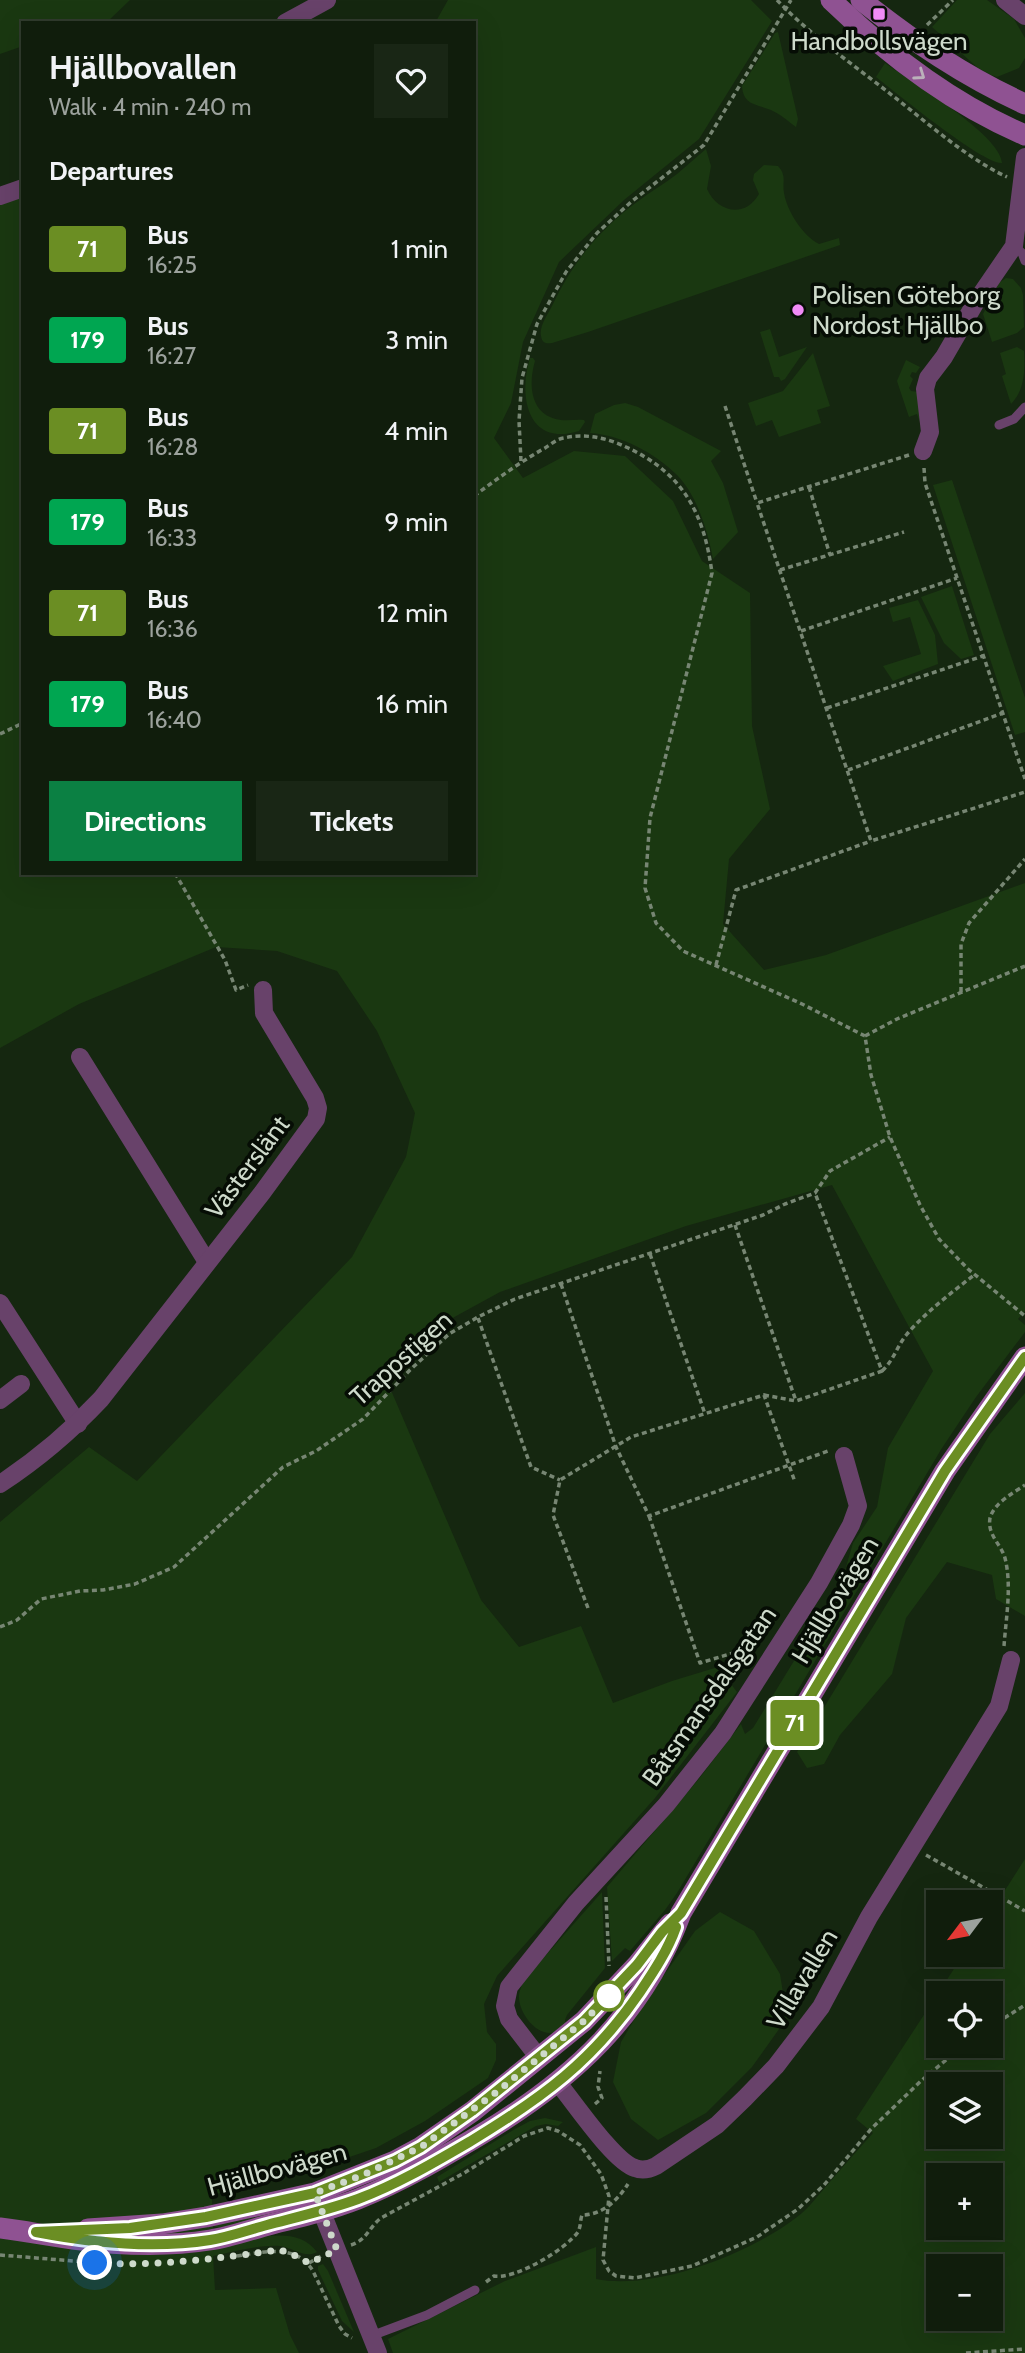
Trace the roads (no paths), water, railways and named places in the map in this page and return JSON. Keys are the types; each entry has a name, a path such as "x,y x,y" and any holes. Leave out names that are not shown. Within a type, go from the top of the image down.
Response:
{"street":[{"path":"289,21 327,0"},
{"path":"831,0 874,41 917,74 974,111 1025,135"},
{"path":"861,0 918,44 965,75 1025,104"},
{"path":"1005,0 1025,16"},
{"path":"923,451 930,432 925,389 928,378 1014,246 1025,157"},
{"path":"0,196 21,189"},
{"name":"Västerslänt","path":"0,1484 39,1458 102,1399 316,1119 318,1108 315,1098 264,1013 263,989"},
{"name":"Västerslänt","path":"80,1057 207,1262"},
{"path":"0,1303 78,1424"},
{"name":"Hjällbovägen","path":"0,2228 36,2232 162,2224 318,2202 379,2190 430,2165 522,2110 558,2083 606,2038 650,1977 671,1941 681,1913 945,1471 1025,1357"},
{"path":"0,1400 20,1384"},
{"name":"Båtsmansdalsgatan","path":"539,2058 509,2019 505,2006 509,1987 576,1903 666,1805 723,1733 819,1583 858,1506 844,1456"},
{"name":"Villavallen","path":"558,2083 608,2145 636,2169 656,2166 716,2125 776,2066 821,2007 869,1917 999,1706 1011,1660"},
{"name":"Hjällbovägen","path":"318,2202 365,2174 421,2147 539,2058 584,2021 609,1996 681,1913"},
{"path":"539,2058 558,2083"},
{"path":"318,2202 375,2345"}],"lane":[{"path":"1014,246 1022,253 1025,261"},
{"path":"999,425 1014,419 1025,407"},
{"path":"375,2345 475,2290"}],"place":[{"name":"Handbollsvägen","path":"879,14"},
{"name":"Polisen Göteborg Nordost Hjällbo","path":"798,310"}]}
